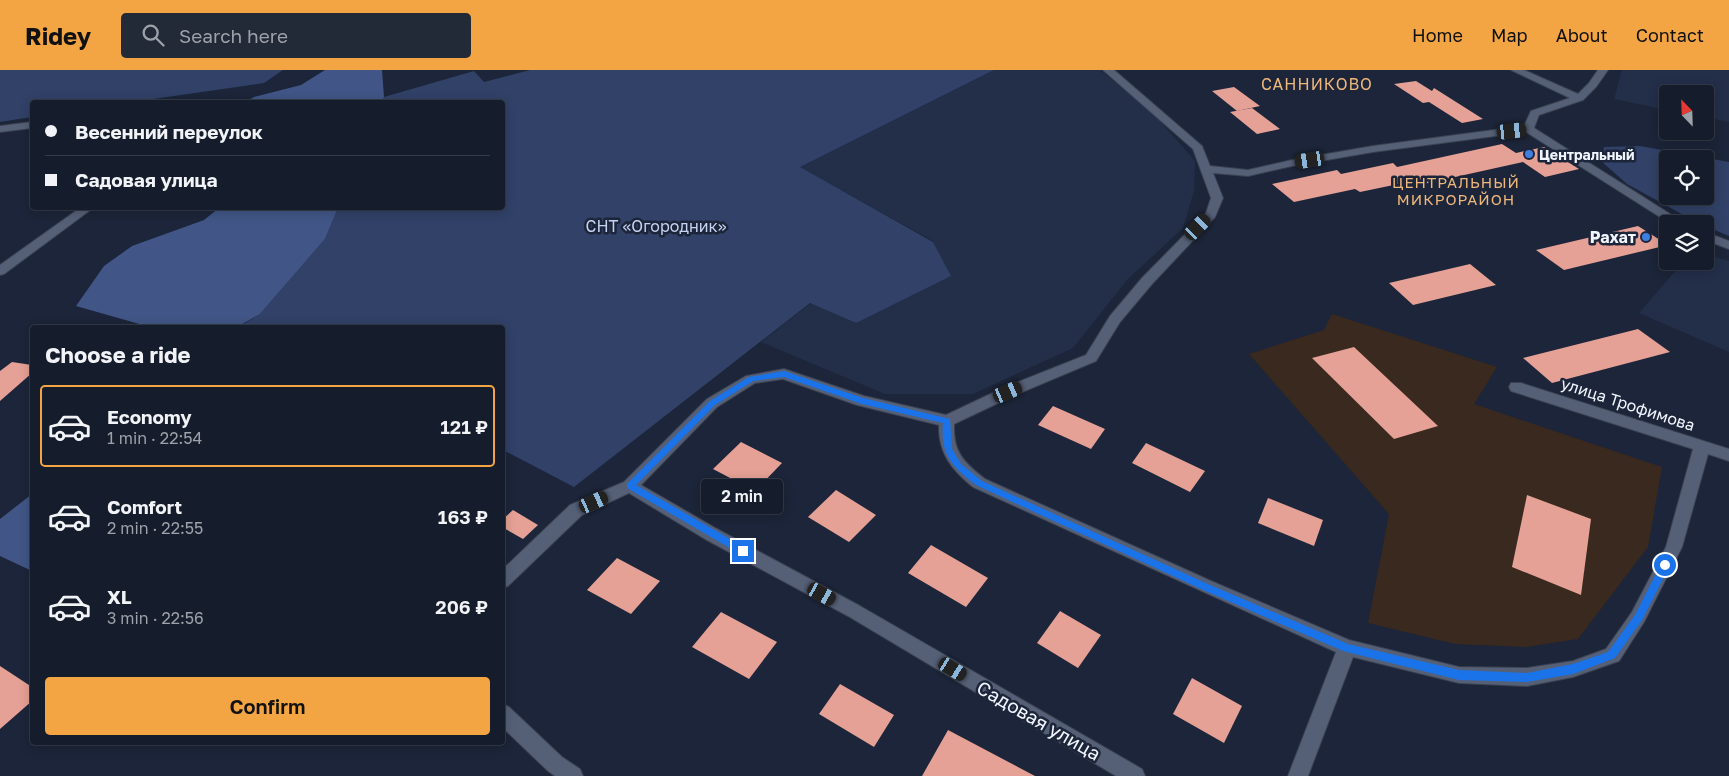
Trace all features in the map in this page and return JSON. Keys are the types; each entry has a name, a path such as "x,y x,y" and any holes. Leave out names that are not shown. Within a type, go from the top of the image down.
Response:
{"street":[{"path":"505,578 576,510 630,486 712,403 751,379 784,374 862,401 947,421 1017,388 1091,358 1115,319 1147,281 1211,214 1217,198 1198,148 1108,70"},
{"path":"1516,70 1579,98"},
{"path":"1528,129 1535,114 1552,106 1579,98 1593,85 1603,70"},
{"path":"0,129 30,126"},
{"path":"1206,169 1248,173 1292,163 1373,149 1528,129 1665,215"},
{"path":"0,271 83,210"},
{"path":"1714,239 1729,245"},
{"name":"улица Трофимова","path":"1516,387 1729,455"},
{"path":"947,421 946,436 948,449 958,467 979,483 1205,586 1347,648 1459,675 1527,677 1573,669 1612,655 1638,618 1674,548 1702,446"},
{"name":"Садовая улица","path":"630,486 711,534 854,611 1135,776"},
{"path":"1298,776 1347,648"},
{"path":"505,716 554,764 573,776"}],"shaded area":[{"path":"325,70 382,70 384,97 383,100 249,100 301,85"},
{"path":"994,70 1100,70 1153,113 1195,161 1194,191 1183,228 1127,280 1073,348 973,394 885,394 761,342 811,303 856,323 933,241 799,167"},
{"path":"1622,70 1729,70 1729,122 1714,119 1714,85 1659,85 1659,108 1614,99"},
{"path":"216,210 337,210 325,239 260,314 241,325 143,325 76,306 104,266 132,246 204,220"},
{"path":"1714,257 1729,261 1729,352 1639,313 1676,270 1714,270"},
{"path":"1332,314 1497,367 1474,404 1662,467 1648,547 1578,639 1526,647 1455,644 1368,623 1389,514 1249,354 1324,330"},
{"path":"30,496 30,570 0,556 0,519"}],"green space":[{"path":"0,70 283,70 264,83 146,100 30,100 30,117 0,122"},
{"name":"СНТ «Огородник»","path":"530,70 994,70 800,167 933,242 951,276 856,323 810,303 574,487 505,451 505,325 242,325 260,314 325,239 337,210 505,210 505,100 383,100 384,97 474,71 484,82"},
{"path":"1640,146 1662,150 1659,150 1659,202 1627,184 1601,161 1604,147"},
{"path":"1714,159 1729,162 1729,236 1714,230 1714,215 1684,215 1665,205 1714,205"}],"building":[{"path":"1416,81 1432,91 1434,88 1483,119 1462,123 1429,102 1423,103 1394,84"},
{"path":"1234,87 1260,106 1237,111 1212,91"},
{"path":"1252,108 1280,129 1257,134 1230,112"},
{"path":"1502,144 1516,153 1544,147 1579,169 1545,177 1523,162 1419,185 1413,181 1360,192 1355,189 1294,202 1272,184 1337,170 1341,174 1393,163 1397,167"},
{"path":"1638,226 1659,239 1659,247 1564,270 1536,250"},
{"path":"1470,264 1496,285 1413,305 1389,283"},
{"path":"1638,329 1670,352 1552,383 1523,358"},
{"path":"1354,347 1438,426 1394,439 1312,358"},
{"path":"12,362 30,365 30,375 0,401 0,371"},
{"path":"1053,406 1105,429 1091,449 1038,425"},
{"path":"741,442 782,463 755,491 713,469"},
{"path":"1146,443 1205,471 1190,492 1132,463"},
{"path":"836,490 876,515 849,542 808,517"},
{"path":"1527,495 1591,519 1581,595 1512,567"},
{"path":"1268,498 1323,520 1314,546 1258,523"},
{"path":"513,510 538,525 523,539 505,529 505,517"},
{"path":"931,545 988,578 966,607 908,573"},
{"path":"617,558 660,581 631,614 587,590"},
{"path":"1060,611 1101,635 1078,668 1037,643"},
{"path":"721,612 777,642 749,679 692,647"},
{"path":"0,666 30,686 30,703 0,729"},
{"path":"1192,678 1242,706 1224,743 1173,714"},
{"path":"840,684 894,715 874,747 819,714"},
{"path":"948,730 1035,776 922,776"}],"place":[{"name":"Центральный","path":"1529,154"},
{"name":"Рахат","path":"1646,237"}],"district":[{"name":"САННИКОВО","path":"1317,84"},
{"name":"ЦЕНТРАЛЬНЫЙ МИКРОРАЙОН","path":"1456,190"}],"route":[{"path":"743,551 630,486 712,403 751,379 784,374 815,383 862,401 947,421 946,436 948,449 958,467 979,483 1205,586 1347,648 1459,675 1527,677 1573,669 1612,655 1638,618 1665,565"}]}
